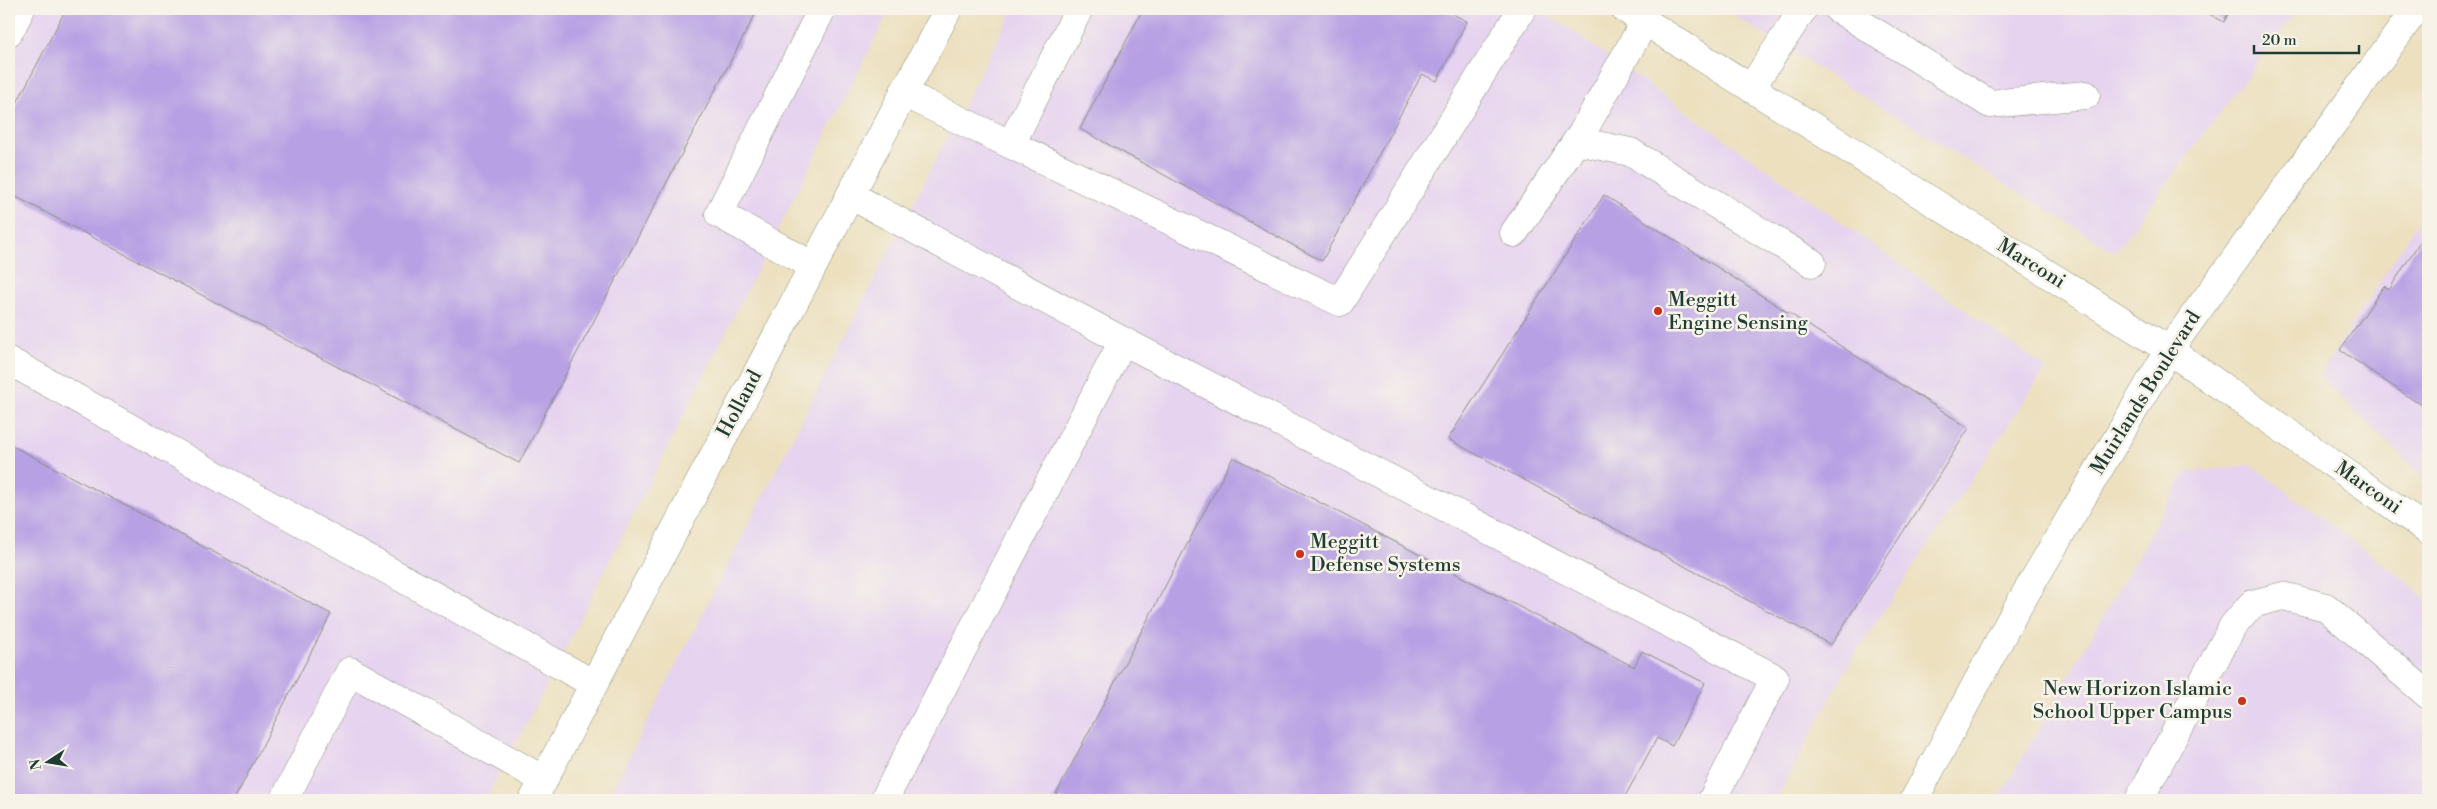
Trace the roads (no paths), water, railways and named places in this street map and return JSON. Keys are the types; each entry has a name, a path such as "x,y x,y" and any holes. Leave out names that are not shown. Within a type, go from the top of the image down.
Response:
{"street":[{"path":"9,32 21,9"},
{"path":"812,265 719,214 822,9"},
{"name":"Holland","path":"538,790 948,9"},
{"path":"1010,144 1079,9"},
{"path":"904,93 1340,302 1522,9"},
{"path":"1751,88 1803,9"},
{"path":"1838,9 1990,104 2086,95"},
{"name":"Muirlands Boulevard","path":"1914,800 2013,615 2169,350 2416,9"},
{"path":"1514,234 1577,141 1635,15"},
{"name":"Marconi","path":"1635,15 2169,350 2425,521"},
{"path":"1577,141 1630,152 1812,263"},
{"path":"850,195 1123,342 1776,678 1712,800"},
{"path":"884,800 1123,342"},
{"path":"9,361 594,684"},
{"path":"2139,800 2232,626 2252,604 2283,596 2326,607 2428,695"},
{"path":"284,800 350,671 538,790"}],"place":[{"name":"Meggitt Engine Sensing","path":"1658,311"},
{"name":"Meggitt Defense Systems","path":"1300,554"},
{"name":"New Horizon Islamic School Upper Campus","path":"2242,701"}]}
